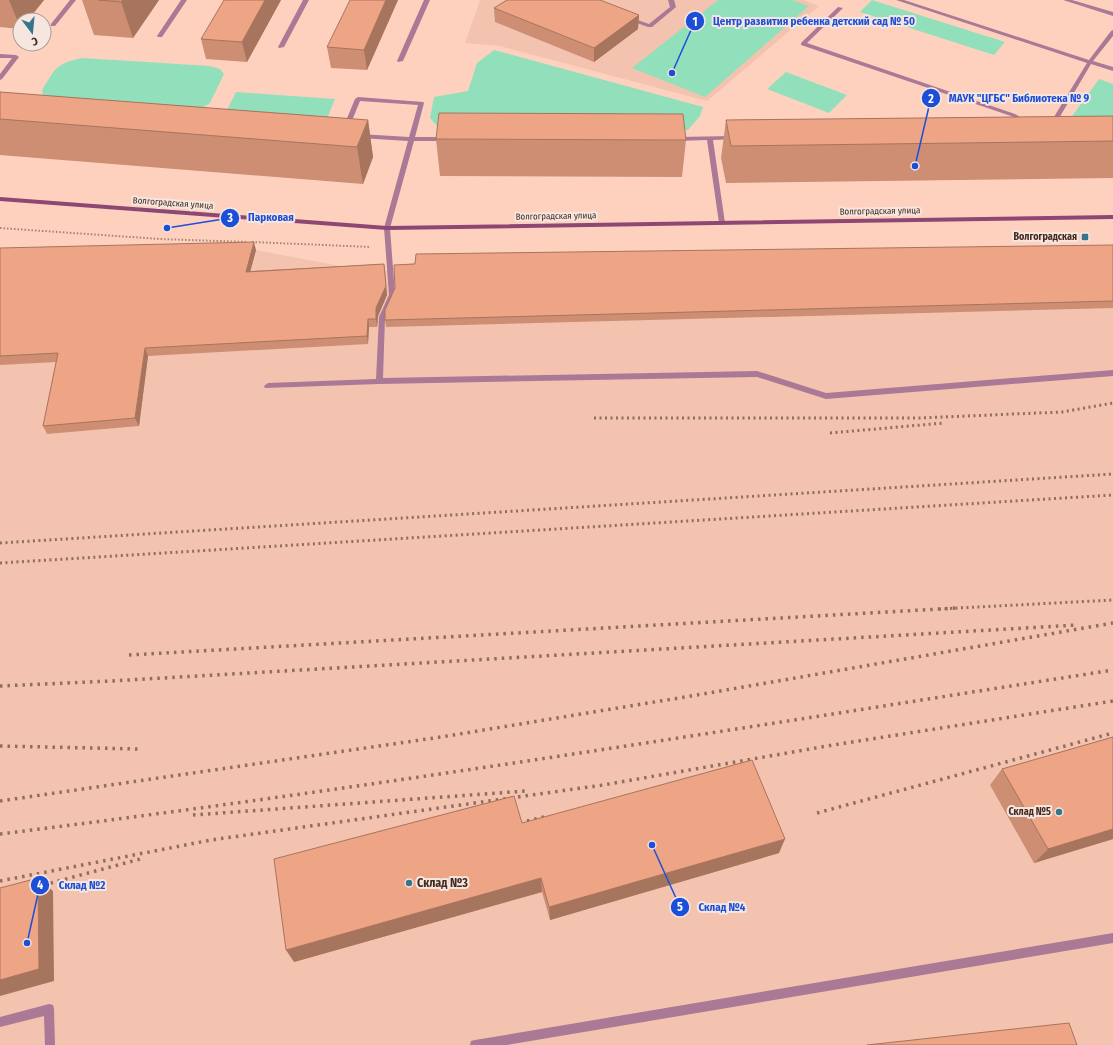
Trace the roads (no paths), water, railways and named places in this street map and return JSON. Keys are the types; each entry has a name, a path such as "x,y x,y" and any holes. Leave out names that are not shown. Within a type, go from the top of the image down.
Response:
{"street":[{"path":"53,25 73,0"},
{"path":"160,36 184,0"},
{"path":"281,47 306,0"},
{"path":"400,61 427,0"},
{"path":"622,16 650,26 673,7 671,0"},
{"path":"899,0 1113,69"},
{"path":"1066,0 1113,14"},
{"path":"840,8 803,44 1013,114 1033,126"},
{"path":"1050,128 1090,62 1113,32"},
{"path":"0,56 16,57 0,78"},
{"path":"379,381 382,317 392,296 387,228 410,139 421,103 358,99 343,134 403,139 410,139 450,139"},
{"path":"671,139 742,138"},
{"path":"710,139 722,223"},
{"name":"Волгоградская улица","path":"0,198 387,228 1113,217"},
{"path":"268,386 379,381 757,374 826,396 1113,372"},
{"path":"475,1045 1113,938"},
{"path":"0,1022 49,1009 50,1045"}],"railway":[{"path":"594,418 919,418 1062,412 1113,403"},
{"path":"830,433 944,423"},
{"path":"0,543 1113,474"},
{"path":"0,563 1113,495"},
{"path":"943,609 1113,600"},
{"path":"943,609 957,608"},
{"path":"939,609 943,609"},
{"path":"129,655 943,609"},
{"path":"0,801 441,737 697,695 1113,623"},
{"path":"0,686 111,681 1077,625"},
{"path":"0,834 418,777 1113,670"},
{"path":"0,881 211,840 603,785 833,745 1113,701"},
{"path":"817,813 1113,733"},
{"path":"0,746 138,749"},
{"path":"193,815 526,791"},
{"path":"527,821 548,816"},
{"path":"36,887 144,858"}],"place":[{"name":"Центр развития ребенка детский сад № 50","path":"672,73"},
{"name":"МАУК \"ЦГБС\" Библиотека № 9","path":"915,166"},
{"name":"Парковая","path":"167,228"},
{"name":"Волгоградская","path":"1085,237"},
{"name":"Склад №5","path":"1059,812"},
{"name":"Склад №4","path":"652,845"},
{"name":"Склад №3","path":"409,883"},
{"name":"Склад №2","path":"27,943"}]}
